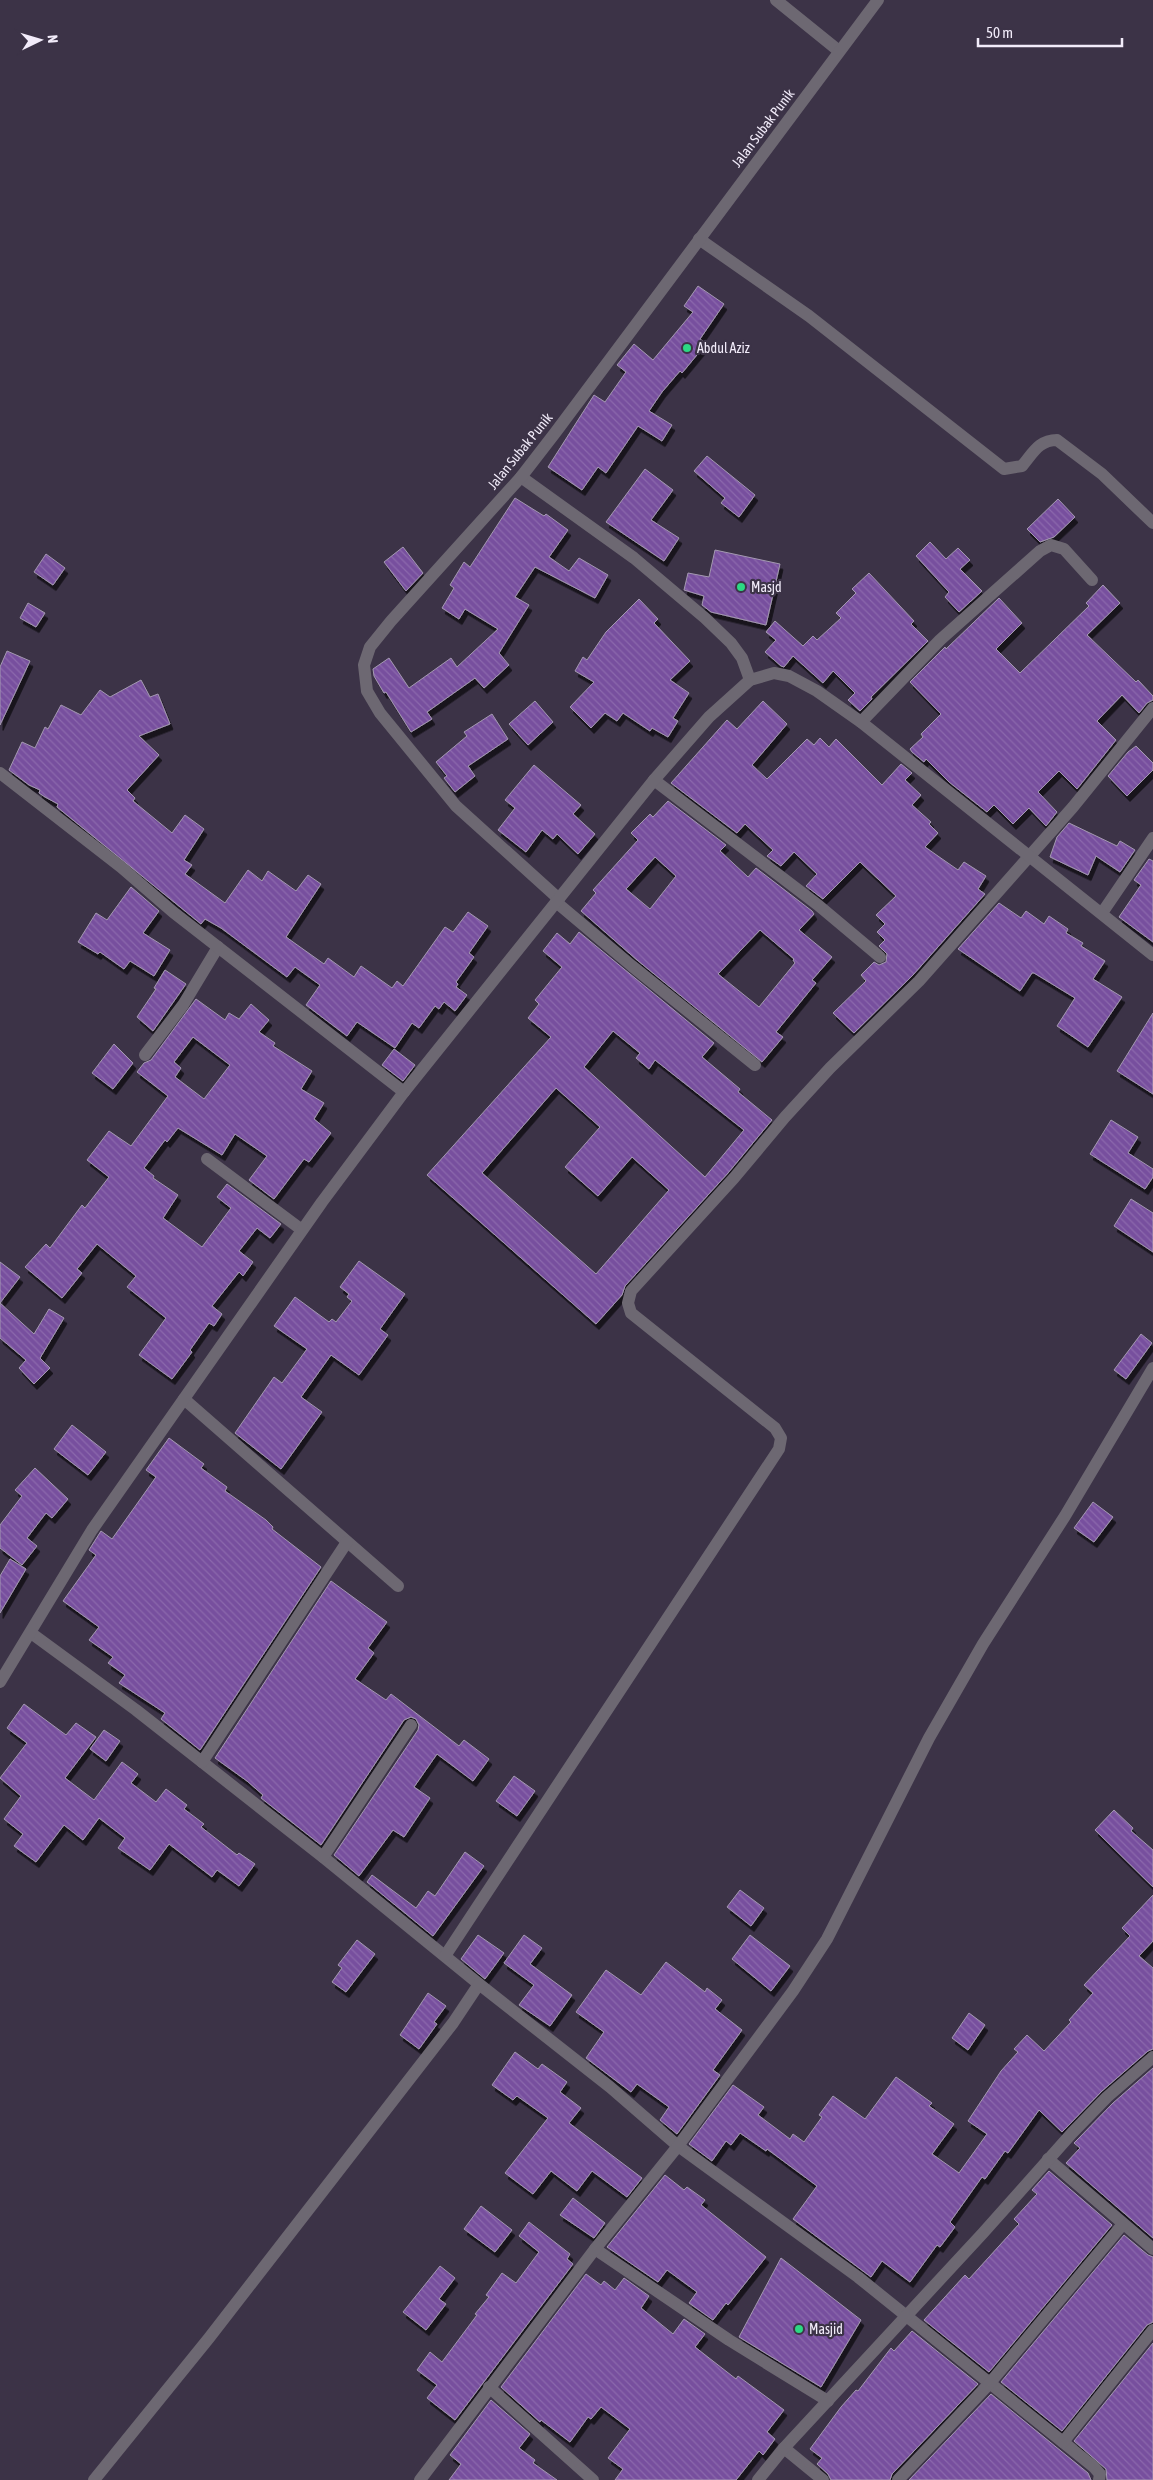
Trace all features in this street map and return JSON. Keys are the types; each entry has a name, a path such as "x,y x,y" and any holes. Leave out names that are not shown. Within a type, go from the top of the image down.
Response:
{"street":[{"path":"776,0 839,52"},
{"name":"Jalan Subak Punik","path":"755,1065 639,972 558,901 456,806 380,713 367,691 364,679 364,665 370,648 420,588 520,477 555,434 878,0"},
{"path":"699,239 825,328 1004,469 1022,466 1039,445 1048,440 1057,440 1102,474 1153,523"},
{"path":"520,477 634,558 705,618 731,643 742,658 750,680"},
{"path":"861,722 940,640 1040,551 1051,545 1064,550 1092,580"},
{"path":"0,1682 92,1530 302,1230 404,1092 654,780 709,717 750,680 774,673 789,676 816,691 861,722 1153,955"},
{"path":"445,1956 768,1469 781,1443 775,1428 630,1313 628,1303 632,1291 734,1178 785,1116 830,1068 919,981 1030,857 1106,768 1153,708"},
{"path":"0,773 121,866 218,948 404,1092"},
{"path":"654,780 818,905 880,957"},
{"path":"1102,913 1153,838"},
{"path":"146,1056 183,1005 218,948"},
{"path":"207,1159 302,1230"},
{"path":"420,2480 595,2249 678,2146 793,1991 827,1939 929,1738 983,1644 1065,1516 1153,1368"},
{"path":"184,1399 398,1586"},
{"path":"202,1762 347,1542"},
{"path":"31,1633 324,1857 479,1984 610,2087 678,2146 858,2277 905,2317 1094,2467 1100,2474 1099,2480"},
{"path":"324,1857 412,1725"},
{"path":"94,2480 215,2330 453,2023 479,1984"},
{"path":"758,2480 784,2448 1048,2159 1107,2097 1153,2058"},
{"path":"1048,2159 1153,2249"},
{"path":"898,2480 989,2384 1123,2224"},
{"path":"595,2249 729,2340 828,2401"},
{"path":"1063,2442 1153,2330"},
{"path":"489,2387 593,2480"},
{"path":"784,2448 823,2480"}],"building":[{"path":"698,286 724,304 700,339 706,344 682,373 680,371 662,392 649,411 672,425 662,441 638,426 606,473 598,467 582,490 548,467 594,395 605,402 626,372 617,365 634,344 653,360 693,312 684,306"},
{"path":"707,456 755,495 739,517 721,503 725,498 694,471"},
{"path":"645,469 673,490 651,520 679,538 664,561 606,522"},
{"path":"515,498 544,516 546,514 568,530 549,557 569,571 579,558 608,575 595,598 535,567 515,597 529,605 499,653 509,665 484,688 475,678 427,712 432,719 411,732 386,692 384,693 374,676 373,669 389,658 409,688 451,658 457,667 498,629 465,609 459,619 442,608 454,588 450,585 464,562 470,567"},
{"path":"1058,499 1075,517 1054,537 1040,542 1027,529"},
{"path":"930,542 946,559 958,548 970,560 960,569 982,591 959,612 945,597 949,592 916,556"},
{"path":"403,547 423,573 406,591 384,562"},
{"name":"Masjd","path":"715,550 780,564 766,625 711,612 702,605 704,596 684,590 688,573 709,577"},
{"path":"46,554 65,568 53,585 34,572"},
{"path":"869,573 914,621 911,624 928,641 871,697 872,699 860,711 848,700 855,693 833,671 823,683 793,656 784,667 781,666 765,652 776,640 766,632 775,621 803,646 813,636 817,640 841,618 836,613 856,593 852,589"},
{"path":"1103,585 1120,603 1087,635 1136,682 1138,680 1153,696 1153,700 1147,703 1139,713 1122,695 1097,721 1116,740 1077,789 1059,771 1038,792 1057,812 1046,826 1029,808 1013,824 994,805 987,812 949,782 926,759 924,762 912,752 910,749 923,737 921,734 941,714 910,682 999,598 1022,623 996,649 1020,673 1089,606 1086,603"},
{"path":"639,599 658,619 654,623 690,661 670,680 689,693 673,718 678,721 668,737 652,728 650,731 623,713 617,721 605,713 591,728 570,707 594,682 575,671 583,657 587,660 606,632"},
{"path":"28,603 45,613 36,627 20,618"},
{"path":"7,651 30,661 0,725 0,667"},
{"path":"141,680 150,697 158,694 170,724 139,736 159,755 127,790 135,798 133,801 172,833 185,815 204,829 184,860 192,865 185,874 225,903 248,870 262,881 268,871 296,891 308,875 321,884 286,937 324,964 328,958 354,977 361,966 392,988 397,981 403,986 445,927 453,932 468,912 488,926 469,953 474,957 456,982 458,984 456,987 467,995 455,1011 444,1002 439,1009 435,1006 419,1028 412,1023 395,1048 357,1022 347,1036 306,1005 320,985 295,967 287,977 221,928 205,919 201,924 57,807 58,804 39,793 40,790 29,785 9,770 22,742 35,748 45,727 48,729 61,705 81,715 100,690 110,697"},
{"path":"535,701 553,722 528,745 509,724"},
{"path":"763,701 787,724 752,765 767,779 807,739 814,745 820,738 829,747 836,739 882,785 901,764 912,773 905,780 921,795 912,805 931,822 929,824 938,833 925,847 958,870 964,862 986,876 978,889 985,894 913,975 854,1033 833,1013 866,981 861,975 874,962 879,965 886,962 887,954 879,946 885,940 877,932 885,924 876,915 896,896 860,862 823,899 806,886 817,874 794,852 781,866 767,856 773,850 745,824 737,833 671,783 727,720 737,729"},
{"path":"492,714 508,739 468,766 475,776 455,792 444,778 447,776 436,762 467,736 464,732"},
{"path":"1136,746 1153,763 1153,770 1127,796 1108,776 1128,752"},
{"path":"534,765 581,805 573,814 595,834 578,854 557,834 553,839 542,830 526,852 498,830 515,808 505,800"},
{"path":"668,801 726,845 720,851 748,877 756,868 814,914 799,930 832,957 812,980 816,983 776,1032 783,1037 762,1062 637,960 581,911 596,893 593,890 638,840 631,833 650,814 653,817","holes":["655,857 676,876 650,909 626,889","760,930 794,959 795,963 759,1007 718,974"]},
{"path":"1069,823 1117,846 1120,841 1135,850 1120,872 1096,856 1088,875 1050,857 1057,837"},
{"path":"1149,859 1153,861 1153,942 1119,917 1141,885 1134,880"},
{"path":"131,887 159,911 143,933 170,950 154,976 130,961 124,969 100,952 98,954 78,942 96,913 107,920"},
{"path":"999,903 1021,918 1026,911 1044,924 1049,916 1068,929 1066,933 1083,943 1081,946 1105,961 1093,979 1122,997 1088,1047 1057,1026 1075,998 1034,973 1032,973 1020,991 958,949"},
{"path":"579,932 714,1043 702,1057 740,1089 738,1092 772,1120 728,1173 625,1286 622,1295 596,1324 427,1175 551,1037 528,1018 539,1004 535,1000 562,967 543,951 557,933 570,944","holes":["613,1031 640,1053 636,1058 649,1069 655,1060 744,1130 705,1177 584,1067","556,1088 600,1127 565,1167 598,1196 632,1157 669,1190 596,1274 482,1173"]},
{"path":"165,970 186,984 153,1031 137,1017 156,989 154,988"},
{"path":"196,999 225,1020 229,1013 239,1019 251,1004 269,1020 259,1032 275,1043 273,1046 312,1071 301,1089 324,1103 314,1119 331,1133 309,1162 304,1159 274,1199 249,1180 267,1156 235,1134 222,1155 178,1128 167,1142 165,1140 144,1168 154,1176 153,1178 178,1195 163,1218 202,1247 231,1208 217,1197 227,1184 281,1224 270,1238 257,1228 239,1251 253,1262 243,1276 239,1272 212,1306 222,1314 214,1326 209,1323 190,1350 192,1352 172,1379 139,1355 166,1318 127,1287 136,1276 97,1244 77,1269 82,1273 62,1298 25,1267 46,1244 50,1248 82,1205 85,1208 109,1177 87,1160 109,1131 131,1146 168,1096 137,1072 144,1063 151,1060","holes":["193,1037 230,1065 204,1099 175,1077 181,1068 174,1062"]},
{"path":"1153,1013 1153,1094 1117,1071"},
{"path":"114,1044 133,1063 113,1089 92,1073"},
{"path":"394,1049 415,1065 403,1081 382,1065"},
{"path":"1111,1120 1138,1137 1128,1153 1153,1169 1153,1177 1145,1189 1090,1154"},
{"path":"1131,1199 1153,1213 1153,1252 1114,1226"},
{"path":"359,1261 405,1294 380,1329 388,1335 359,1375 331,1355 301,1397 322,1412 281,1469 235,1433 274,1377 282,1383 307,1349 274,1326 295,1297 329,1322 332,1319 336,1322 352,1301 347,1297 349,1294 340,1287"},
{"path":"0,1262 20,1277 0,1303"},
{"path":"0,1303 34,1334 49,1309 64,1318 40,1358 50,1368 34,1384 19,1368 26,1360 0,1338"},
{"path":"1141,1334 1152,1343 1126,1379 1114,1370"},
{"path":"72,1425 106,1452 88,1475 54,1449"},
{"path":"169,1438 204,1464 201,1468 227,1487 225,1491 266,1520 273,1527 272,1529 321,1567 200,1750 161,1719 165,1713 119,1683 125,1675 108,1663 113,1657 89,1640 99,1627 63,1601 96,1555 89,1550 101,1531 112,1539 156,1477 146,1470"},
{"path":"35,1468 68,1499 52,1518 46,1513 27,1538 37,1546 22,1565 0,1548 0,1525 22,1496 15,1490"},
{"path":"1093,1502 1113,1517 1094,1542 1074,1528"},
{"path":"10,1559 26,1569 0,1613 0,1576"},
{"path":"331,1581 387,1622 368,1648 374,1653 355,1679 386,1700 391,1694 459,1746 464,1740 489,1759 473,1781 437,1754 414,1787 430,1798 404,1837 393,1830 359,1876 334,1855 418,1730 419,1725 416,1719 411,1717 404,1720 321,1845 261,1798 263,1795 247,1781 215,1758"},
{"path":"24,1704 66,1735 76,1723 96,1737 65,1778 94,1800 122,1762 138,1774 131,1783 156,1802 166,1789 187,1805 184,1809 204,1824 201,1827 237,1855 239,1853 255,1864 239,1886 217,1870 212,1877 169,1844 150,1870 118,1848 125,1838 99,1818 83,1840 64,1825 36,1862 14,1846 23,1834 4,1819 21,1796 0,1778 27,1743 7,1728"},
{"path":"104,1730 120,1741 106,1761 90,1749"},
{"path":"514,1776 535,1791 517,1816 496,1801"},
{"path":"1114,1810 1133,1828 1131,1831 1153,1850 1153,1887 1095,1830"},
{"path":"465,1852 484,1866 433,1936 367,1882 372,1875 416,1908 428,1891 435,1896"},
{"path":"740,1890 764,1908 751,1926 727,1907"},
{"path":"1153,1895 1153,1941 1139,1956 1153,1968 1153,2049 1148,2051 1102,2091 1062,2132 1039,2110 1008,2153 1005,2151 985,2179 982,2177 950,2222 955,2227 940,2247 937,2245 910,2282 882,2261 871,2277 793,2219 817,2186 767,2149 766,2151 740,2133 731,2145 726,2141 712,2161 689,2144 733,2085 764,2107 758,2115 790,2139 793,2134 804,2142 822,2117 819,2115 833,2096 865,2119 896,2077 932,2103 929,2106 954,2124 932,2154 959,2173 987,2134 968,2121 1001,2071 1018,2052 1014,2049 1027,2035 1044,2051 1071,2022 1069,2020 1093,1993 1084,1985 1130,1936 1122,1928"},
{"path":"478,1935 504,1953 485,1979 461,1959"},
{"path":"524,1935 542,1948 530,1964 572,1995 550,2026 519,2005 534,1985 504,1963"},
{"path":"750,1935 790,1966 771,1991 732,1959"},
{"path":"357,1940 375,1954 346,1992 332,1982 342,1968 338,1965"},
{"path":"666,1962 705,1992 707,1988 722,2000 715,2009 742,2030 713,2070 720,2075 677,2134 660,2120 669,2107 637,2084 631,2092 586,2058 604,2032 576,2012 606,1970 641,1995"},
{"path":"428,1993 446,2006 434,2022 437,2024 419,2049 400,2035"},
{"path":"969,2013 985,2025 968,2050 952,2038"},
{"path":"515,2052 538,2069 542,2064 567,2082 560,2092 581,2108 569,2123 642,2178 627,2197 592,2171 577,2191 551,2171 533,2194 505,2173 548,2118 517,2096 513,2100 492,2085"},
{"path":"1153,2068 1153,2238 1066,2163 1080,2148 1074,2143 1113,2103"},
{"path":"1049,2171 1112,2225 989,2372 924,2320 965,2275 969,2279 1019,2224 1014,2219 1037,2194 1032,2190"},
{"path":"665,2175 684,2190 687,2187 705,2200 701,2205 766,2257 728,2305 726,2303 713,2320 689,2303 697,2292 667,2270 658,2282 607,2247"},
{"path":"573,2198 605,2223 594,2238 560,2215"},
{"path":"481,2206 512,2230 495,2252 464,2229"},
{"path":"529,2222 570,2254 567,2259 573,2264 455,2420 427,2398 437,2385 417,2370 430,2352 442,2362 477,2315 475,2314 489,2297 486,2295 502,2273 516,2283 539,2252 519,2236"},
{"path":"1124,2235 1153,2257 1153,2322 1147,2325 1062,2431 1001,2382"},
{"name":"Masjid","path":"781,2258 861,2320 821,2387 739,2337"},
{"path":"440,2266 455,2278 439,2299 446,2304 426,2330 403,2312"},
{"path":"586,2274 601,2285 604,2281 615,2290 624,2278 649,2296 641,2308 673,2334 684,2319 705,2334 695,2347 736,2379 738,2376 784,2410 767,2432 775,2439 763,2455 759,2451 736,2480 615,2480 623,2469 608,2458 630,2429 601,2407 591,2419 588,2417 570,2442 541,2420 540,2422 501,2387"},
{"path":"912,2331 978,2384 892,2474 890,2480 831,2480 828,2474 817,2464 822,2458 810,2449 841,2407 856,2390 858,2391 891,2348 894,2351"},
{"path":"1153,2343 1153,2480 1107,2480 1106,2469 1074,2441"},
{"path":"991,2394 1088,2473 1091,2480 909,2480"},
{"path":"491,2400 530,2434 519,2448 535,2460 533,2463 557,2480 449,2480 461,2464 450,2455"}],"place":[{"name":"Abdul Aziz","path":"687,348"},
{"name":"Masjd","path":"741,587"},
{"name":"Masjid","path":"799,2329"}]}
